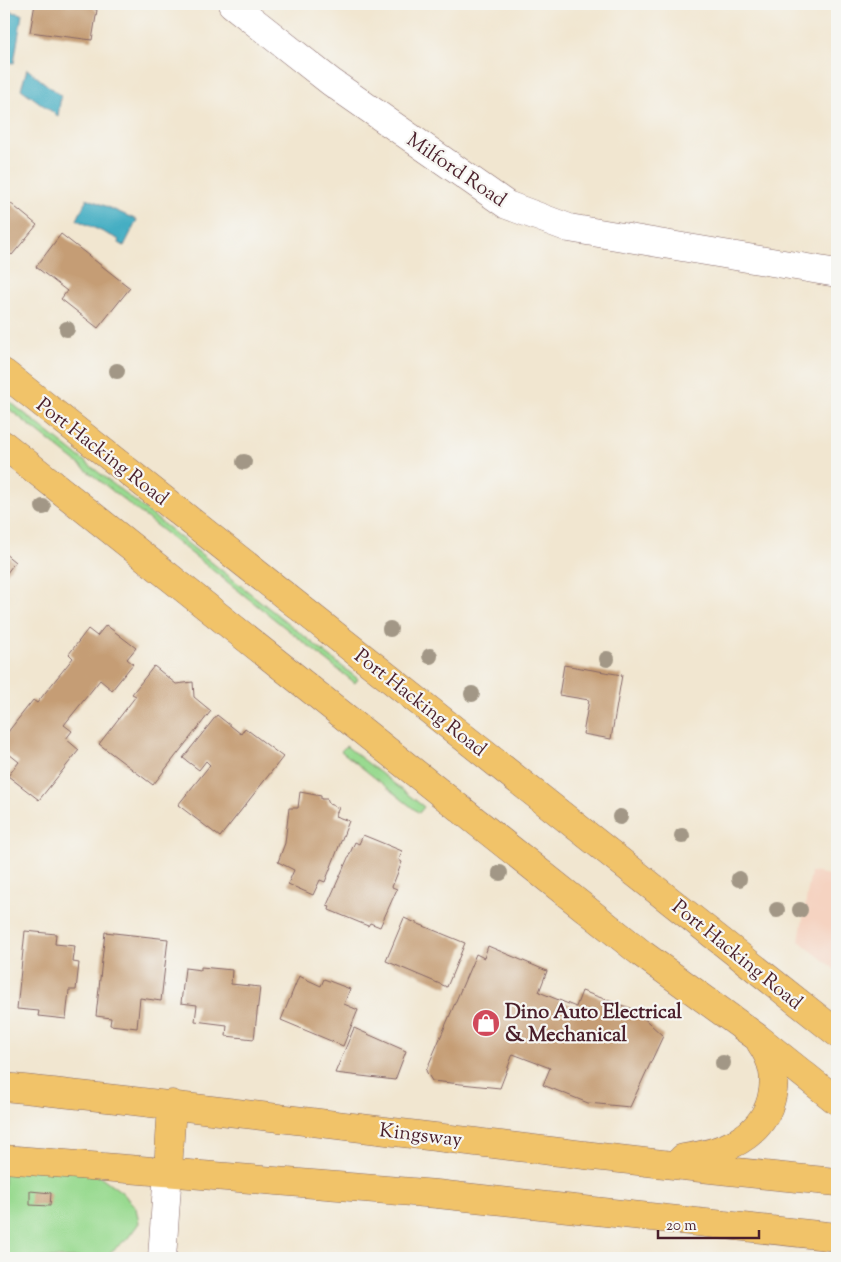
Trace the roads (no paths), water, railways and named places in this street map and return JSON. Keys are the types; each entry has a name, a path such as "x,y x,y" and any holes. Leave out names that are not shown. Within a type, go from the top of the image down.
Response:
{"main road":[{"name":"Port Hacking Road","path":"4,373 837,1033"},
{"path":"4,445 641,953 758,1038 837,1101"},
{"path":"650,1161 699,1156 720,1150 745,1138 760,1125 769,1106 774,1076 768,1055 758,1038"},
{"name":"Kingsway","path":"4,1087 172,1104 837,1182"},
{"path":"168,1171 172,1104"},
{"path":"4,1160 168,1171 437,1194 837,1237"}],"street":[{"name":"Milford Road","path":"232,4 331,82 507,205 569,228 837,273"},
{"path":"162,1258 168,1171"}],"water":[{"path":"4,10 22,14 14,63 4,62"},
{"path":"27,69 61,96 58,116 21,89"},
{"path":"87,198 137,220 124,246 119,243 118,239 77,220"}],"place":[{"name":"Dino Auto Electrical & Mechanical","path":"486,1023"}]}
